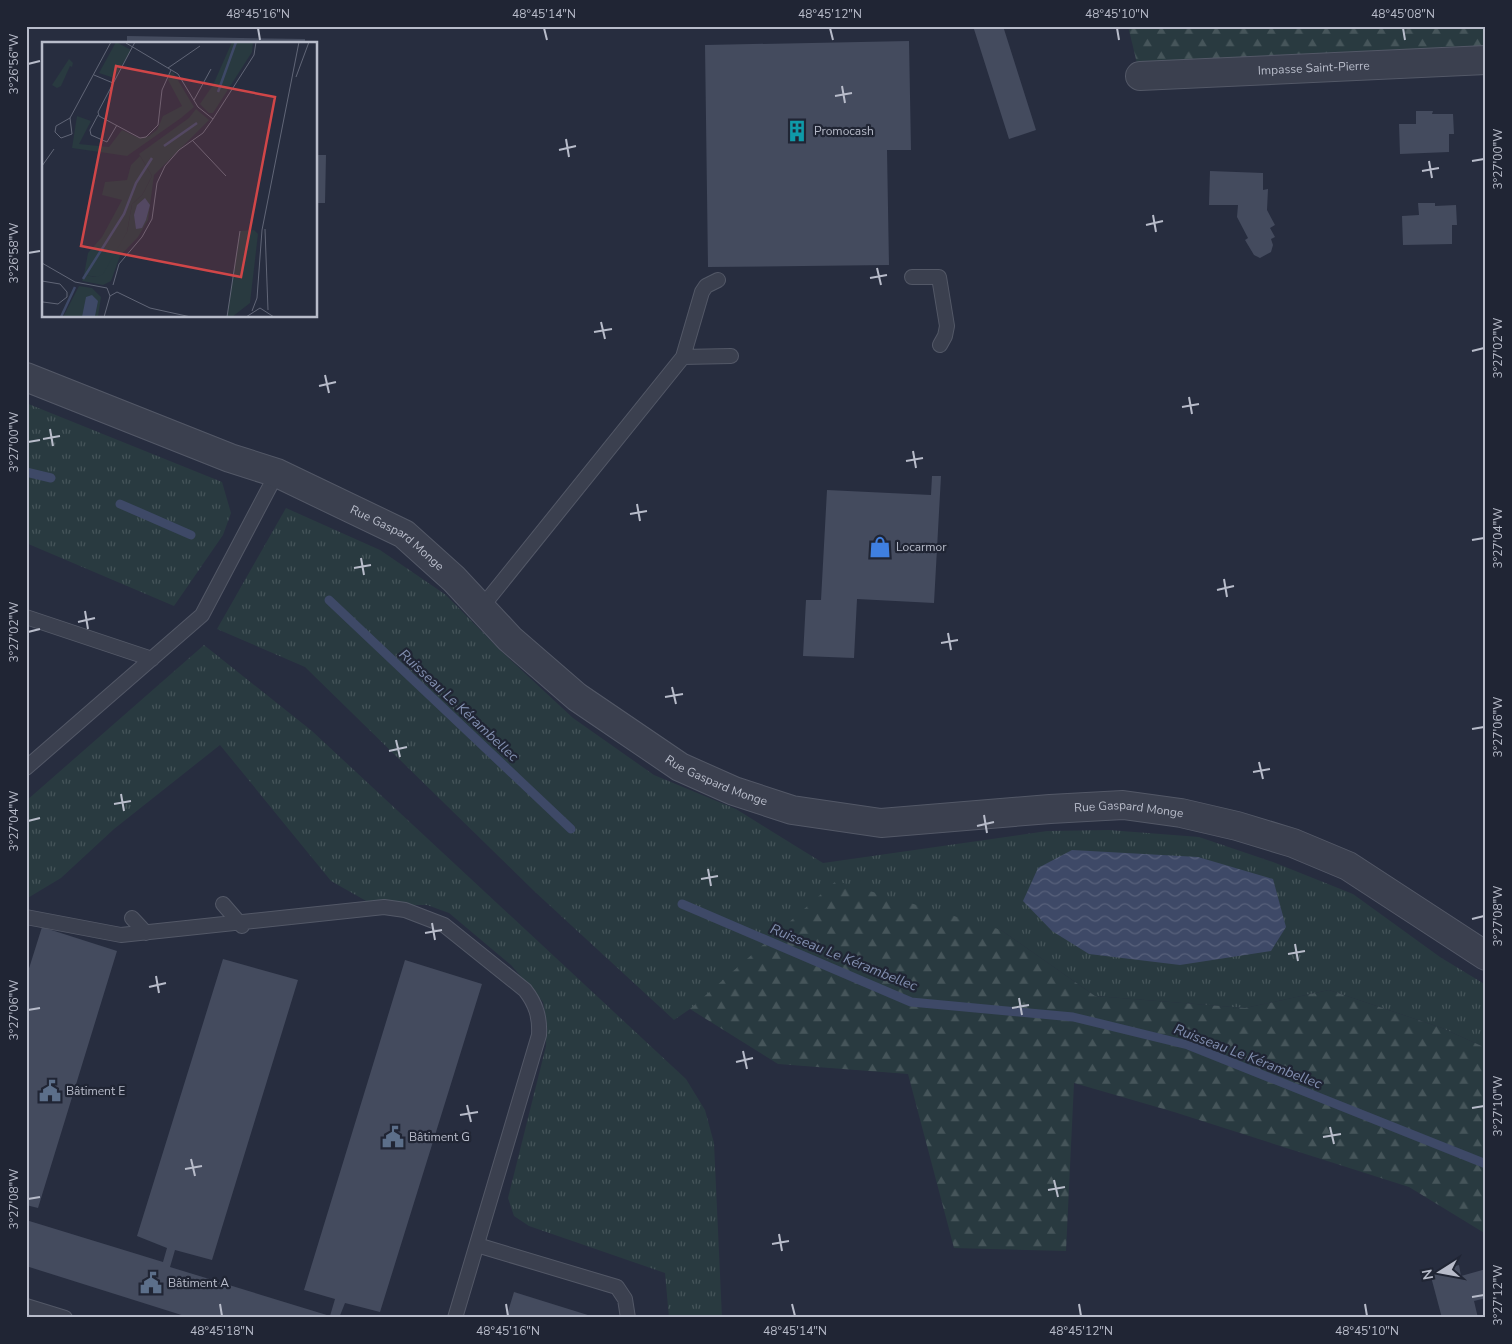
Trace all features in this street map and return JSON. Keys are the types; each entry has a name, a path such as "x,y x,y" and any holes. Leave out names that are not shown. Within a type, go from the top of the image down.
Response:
{"street":[{"name":"Impasse Saint-Pierre","path":"1140,76 1486,60"},
{"name":"Rue Gaspard Monge","path":"26,376 230,458 277,473 404,534 454,579 510,640 577,697 680,767 734,791 792,810 881,822 1124,805 1181,813 1237,826 1293,843 1348,866 1486,956"}],"lane":[{"path":"912,277 939,277 947,326 945,336 940,345"},
{"path":"481,608 683,357 702,292 706,286 718,280"},
{"path":"683,357 731,356"},
{"path":"26,768 202,616 277,473"},
{"path":"26,617 152,658"},
{"path":"305,903 315,915"},
{"path":"223,904 240,925"},
{"path":"26,917 121,935 240,925 384,907 405,910 444,925 525,990 532,999 538,1017 539,1035 455,1318"},
{"path":"132,918 146,934"},
{"path":"477,1245 617,1287 625,1299 628,1318"},
{"path":"26,1306 65,1318"}],"green space":[{"path":"1128,26 1486,26 1486,60 1140,76"},
{"path":"26,403 222,482 231,513 223,535 174,606 26,543"},
{"path":"286,508 380,550 446,595 500,650 573,718 654,775 736,809 823,863 1047,831 1109,830 1199,837 1273,862 1353,894 1440,957 1486,985 1486,1048 1442,1028 1329,990 1245,1008 1095,996 1001,930 690,1009 674,1020 534,891 305,667 217,629"},
{"path":"204,645 312,731 686,1079 705,1110 714,1143 722,1318 669,1318 665,1273 529,1226 514,1216 508,1198 546,1046 543,1002 511,965 449,913 427,905 368,902 331,881 220,745 114,829 61,878 26,899 26,801"},
{"path":"836,881 1001,930 1095,996 1245,1008 1329,990 1442,1028 1486,1048 1486,1234 1409,1187 1174,1112 1074,1083 1066,1251 954,1248 908,1074 778,1064 690,1009"}],"water":[{"path":"1072,850 1198,857 1273,879 1286,927 1271,951 1180,965 1089,954 1052,931 1023,901 1038,868"}],"building":[{"path":"973,26 1003,26 1036,130 1009,139"},
{"path":"127,36 305,39 305,42 127,42"},
{"name":"Promocash","path":"909,41 911,150 887,150 889,265 708,267 705,45"},
{"path":"1416,111 1433,111 1432,114 1453,114 1454,134 1449,134 1449,152 1400,154 1399,124 1416,124"},
{"path":"318,155 326,155 325,203 318,203"},
{"path":"1210,171 1263,173 1263,190 1268,189 1267,210 1275,225 1270,228 1275,237 1271,239 1273,245 1271,252 1260,258 1254,255 1245,240 1248,238 1237,217 1238,205 1209,205"},
{"path":"1418,203 1435,203 1435,206 1456,205 1457,225 1452,225 1452,244 1403,245 1402,216 1419,215"},
{"name":"Locarmor","path":"932,476 941,476 934,603 857,599 854,658 803,656 806,600 821,600 827,490 931,495"},
{"name":"Bâtiment E","path":"42,927 117,951 38,1208 26,1205 26,978"},
{"path":"223,959 298,980 212,1260 175,1250 170,1267 330,1316 335,1299 304,1290 405,960 482,984 380,1312 345,1303 339,1318 191,1318 26,1266 26,1220 163,1262 167,1248 137,1236"},
{"path":"1459,1265 1461,1276 1486,1269 1486,1298 1474,1301 1478,1318 1442,1318 1430,1273"},
{"path":"514,1292 591,1316 591,1318 506,1318"}],"waterway":[{"name":"Ruisseau Le Kérambellec","path":"26,472 51,478"},
{"name":"Ruisseau Le Kérambellec","path":"120,504 191,535"},
{"name":"Ruisseau Le Kérambellec","path":"329,600 571,829"},
{"name":"Ruisseau Le Kérambellec","path":"682,904 911,1002 1073,1017 1188,1045 1486,1164"}],"place":[{"name":"Promocash","path":"797,131"},
{"name":"Locarmor","path":"880,547"},
{"name":"Bâtiment E","path":"50,1091"},
{"name":"Bâtiment G","path":"393,1137"},
{"name":"Bâtiment A","path":"151,1283"}]}
